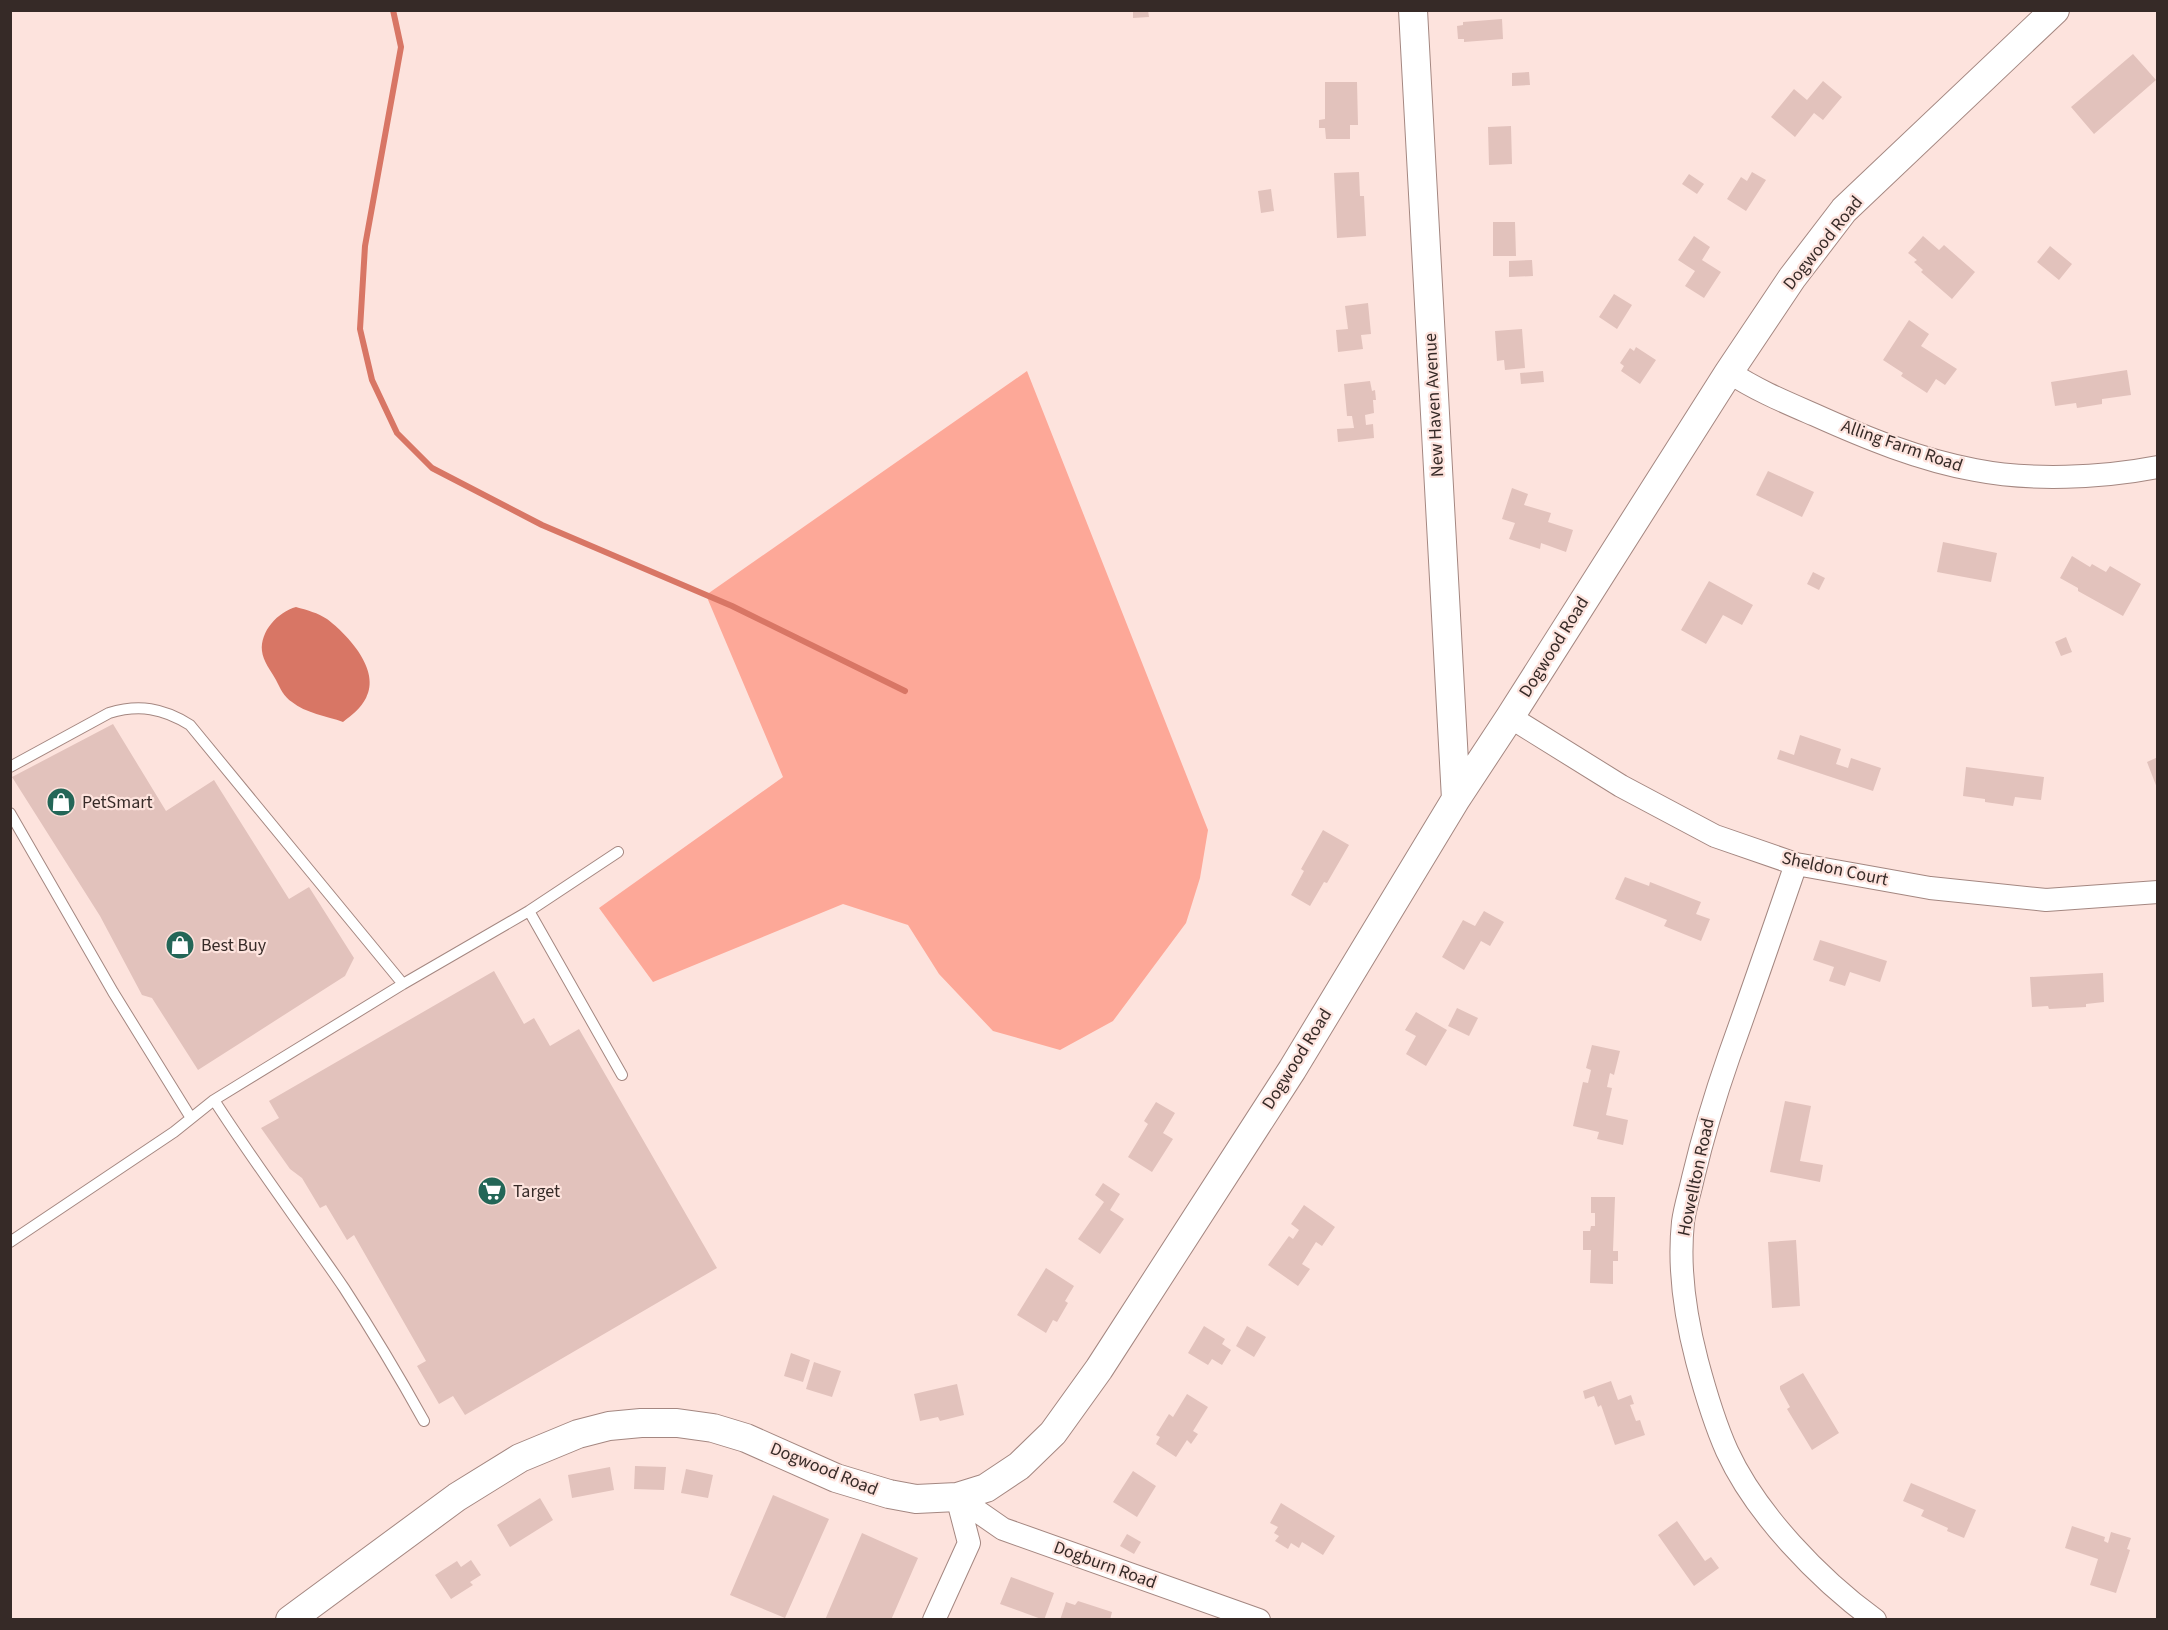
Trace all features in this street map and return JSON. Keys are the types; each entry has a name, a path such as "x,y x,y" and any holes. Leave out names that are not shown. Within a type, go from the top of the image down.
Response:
{"street":[{"name":"New Haven Avenue","path":"1413,10 1456,799"},
{"name":"Dogwood Road","path":"290,1620 458,1497 520,1458 578,1434 609,1426 678,1423 713,1428 746,1438 836,1478 888,1494 916,1499 957,1497 986,1488 1019,1466 1053,1433 1099,1369 1292,1070 1456,799 1729,372 1792,278 1844,210 2055,10"},
{"name":"Alling Farm Road","path":"1729,372 1751,386 1851,430 1936,461 1976,471 2016,476 2060,476 2157,467"},
{"name":"Sheldon Court","path":"1510,717 1621,786 1715,836 1796,864 1930,888 2046,900 2157,892"},
{"name":"Howellton Road","path":"1796,864 1712,1107 1695,1170 1683,1220 1681,1259 1683,1300 1691,1341 1706,1395 1727,1452 1756,1500 1792,1544 1825,1578 1875,1620"},
{"path":"934,1620 969,1543 957,1497"},
{"name":"Dogburn Road","path":"957,1497 1003,1529 1259,1620"}],"lane":[{"path":"10,767 115,711 149,708 176,716 190,725 403,984"},
{"path":"10,813 113,992 191,1118"},
{"path":"10,1242 174,1132 214,1100 403,984 529,911 618,852"},
{"path":"529,911 622,1075"},
{"path":"214,1100 247,1151 344,1288 424,1421"}],"shaded area":[{"path":"1027,371 1208,830 1200,878 1186,923 1113,1021 1060,1050 993,1031 939,974 908,925 843,904 653,982 599,908 783,777 706,595"},
{"path":"296,607 327,619 353,644 366,665 369,687 366,698 359,708 343,722 310,712 289,700 282,692 264,658 262,644 271,623 283,613"}],"building":[{"path":"1133,10 1148,10 1149,17 1133,18"},
{"path":"1502,19 1503,39 1464,42 1464,39 1458,39 1457,26 1463,25 1463,22"},
{"path":"2133,54 2156,80 2094,134 2071,107"},
{"path":"1529,72 1530,85 1512,86 1512,73"},
{"path":"1823,81 1842,97 1823,120 1814,113 1795,137 1771,117 1794,89 1807,100"},
{"path":"1325,82 1357,82 1358,125 1350,125 1350,139 1326,139 1325,128 1319,128 1319,120 1325,119"},
{"path":"1511,126 1512,164 1489,165 1488,127"},
{"path":"1359,172 1360,196 1364,196 1366,236 1337,238 1334,173"},
{"path":"1752,172 1766,180 1746,211 1727,199 1741,177 1747,181"},
{"path":"1689,174 1704,184 1697,194 1682,184"},
{"path":"1271,189 1274,211 1261,213 1258,191"},
{"path":"1493,222 1515,222 1516,256 1493,256"},
{"path":"1694,236 1710,247 1702,260 1721,272 1704,298 1685,286 1695,271 1678,260"},
{"path":"1923,236 1939,250 1944,245 1975,272 1952,299 1921,272 1923,270 1914,262 1917,260 1908,253"},
{"path":"2050,246 2072,264 2059,280 2037,262"},
{"path":"1532,260 1533,276 1509,277 1509,261"},
{"path":"1614,294 1632,305 1617,329 1599,317"},
{"path":"1368,303 1371,334 1361,335 1363,349 1338,352 1336,330 1348,329 1345,306"},
{"path":"1909,320 1929,334 1921,346 1957,369 1945,385 1936,379 1927,393 1901,376 1903,373 1883,360"},
{"path":"1522,329 1525,368 1505,370 1504,360 1497,361 1495,331"},
{"path":"1636,347 1656,360 1640,384 1621,371 1624,366 1620,363 1630,348 1634,351"},
{"path":"2127,370 2131,395 2102,399 2102,404 2077,408 2076,403 2055,406 2051,382"},
{"path":"1543,371 1544,382 1521,384 1520,373"},
{"path":"1370,381 1372,391 1375,390 1376,400 1373,400 1374,413 1365,415 1366,425 1373,424 1374,438 1338,442 1337,429 1354,428 1352,416 1347,416 1344,384"},
{"path":"1768,471 1814,492 1802,517 1756,495"},
{"path":"1512,488 1528,494 1524,505 1551,513 1548,522 1573,530 1566,552 1541,543 1540,549 1509,539 1515,523 1502,519"},
{"path":"1943,542 1997,553 1991,582 1937,572"},
{"path":"2072,556 2090,567 2092,564 2106,572 2110,566 2141,584 2123,616 2078,591 2078,588 2060,578"},
{"path":"1813,572 1825,578 1819,590 1807,584"},
{"path":"1709,581 1753,605 1742,625 1723,615 1706,644 1681,630"},
{"path":"2066,637 2072,652 2061,656 2055,642"},
{"path":"113,724 166,811 214,780 289,899 309,887 354,958 345,976 198,1070 152,998 142,995 100,916 12,777"},
{"path":"1800,735 1841,749 1836,764 1848,768 1851,758 1881,768 1873,791 1777,759 1780,750 1794,755"},
{"path":"2158,757 2158,788 2157,788 2147,762"},
{"path":"1966,767 2044,777 2041,800 2015,797 2013,806 1963,796"},
{"path":"1323,830 1349,845 1327,883 1324,882 1310,906 1291,895 1304,871 1301,869"},
{"path":"1625,877 1649,886 1650,882 1701,902 1696,914 1710,919 1701,941 1664,926 1667,920 1615,899"},
{"path":"1484,911 1504,922 1490,946 1481,941 1464,970 1442,957 1463,920 1475,926"},
{"path":"1820,940 1887,961 1880,982 1850,972 1845,986 1829,981 1834,967 1813,960"},
{"name":"Target","path":"494,971 524,1024 534,1018 550,1046 579,1029 717,1268 465,1415 453,1396 439,1404 417,1366 426,1361 354,1235 347,1240 326,1205 320,1208 302,1178 290,1169 261,1128 279,1118 269,1101"},
{"path":"2103,973 2104,1002 2086,1004 2086,1007 2049,1009 2048,1006 2032,1007 2030,977"},
{"path":"1457,1008 1478,1018 1469,1036 1448,1026"},
{"path":"1416,1012 1447,1030 1426,1066 1406,1054 1416,1036 1405,1030"},
{"path":"1592,1045 1620,1051 1614,1075 1610,1073 1607,1087 1612,1088 1606,1115 1628,1120 1623,1145 1597,1139 1599,1132 1573,1126 1583,1082 1588,1083 1591,1070 1586,1068"},
{"path":"1785,1101 1811,1106 1800,1161 1823,1165 1820,1182 1770,1172"},
{"path":"1156,1102 1175,1113 1163,1133 1173,1139 1152,1172 1128,1157 1148,1124 1144,1121"},
{"path":"1103,1183 1120,1194 1110,1210 1124,1219 1100,1254 1078,1239 1104,1202 1095,1195"},
{"path":"1591,1197 1615,1197 1613,1251 1618,1251 1618,1261 1613,1261 1613,1284 1590,1283 1591,1250 1583,1250 1583,1231 1590,1231 1591,1226 1595,1226 1595,1213 1591,1213"},
{"path":"1304,1205 1335,1227 1322,1246 1316,1242 1302,1264 1310,1269 1298,1286 1268,1265 1289,1236 1293,1239 1299,1230 1291,1224"},
{"path":"1796,1240 1800,1306 1772,1308 1768,1242"},
{"path":"1046,1268 1074,1286 1065,1301 1068,1303 1057,1322 1053,1320 1046,1333 1017,1315"},
{"path":"1204,1326 1225,1339 1222,1344 1231,1350 1222,1365 1212,1359 1208,1365 1188,1353"},
{"path":"1247,1326 1266,1337 1254,1357 1236,1346"},
{"path":"791,1353 810,1360 803,1382 784,1376"},
{"path":"814,1362 841,1371 832,1397 806,1389"},
{"path":"1803,1373 1839,1433 1812,1450 1787,1409 1790,1407 1780,1389 1780,1386"},
{"path":"1611,1381 1618,1400 1631,1395 1634,1404 1630,1405 1636,1421 1640,1420 1645,1435 1615,1445 1601,1405 1598,1407 1594,1396 1585,1399 1583,1391"},
{"path":"957,1384 964,1415 940,1421 938,1417 920,1421 914,1394"},
{"path":"1187,1394 1208,1407 1193,1431 1198,1434 1191,1444 1187,1440 1176,1457 1156,1444 1160,1437 1156,1435 1169,1414 1173,1417"},
{"path":"635,1466 666,1467 664,1490 634,1489"},
{"path":"610,1467 614,1490 572,1498 568,1475"},
{"path":"686,1469 713,1475 708,1498 681,1493"},
{"path":"1133,1471 1156,1486 1137,1517 1113,1502"},
{"path":"1911,1483 1976,1510 1964,1538 1921,1516 1924,1510 1903,1501"},
{"path":"773,1495 829,1519 785,1618 730,1595"},
{"path":"540,1498 553,1520 510,1547 497,1525"},
{"path":"1281,1503 1335,1536 1323,1555 1302,1542 1299,1548 1291,1543 1288,1549 1275,1541 1279,1536 1274,1533 1278,1527 1270,1523"},
{"path":"1677,1521 1705,1561 1711,1557 1719,1568 1694,1586 1658,1535"},
{"path":"2072,1526 2105,1537 2104,1541 2108,1543 2111,1532 2131,1538 2127,1549 2130,1550 2116,1593 2090,1585 2098,1559 2065,1548"},
{"path":"862,1533 918,1558 891,1620 825,1620"},
{"path":"1127,1534 1141,1542 1134,1554 1120,1546"},
{"path":"471,1560 481,1575 470,1582 473,1585 451,1599 435,1575 457,1561 461,1567"},
{"path":"1011,1577 1054,1593 1044,1620 1000,1604"},
{"path":"1078,1601 1112,1612 1110,1620 1060,1620 1066,1602 1075,1605"}],"waterway":[{"path":"393,10 401,47 365,246 360,329 372,380 397,433 432,468 542,525 732,606 905,691"}],"place":[{"name":"PetSmart","path":"61,802"},
{"name":"Best Buy","path":"180,945"},
{"name":"Target","path":"492,1191"}]}
